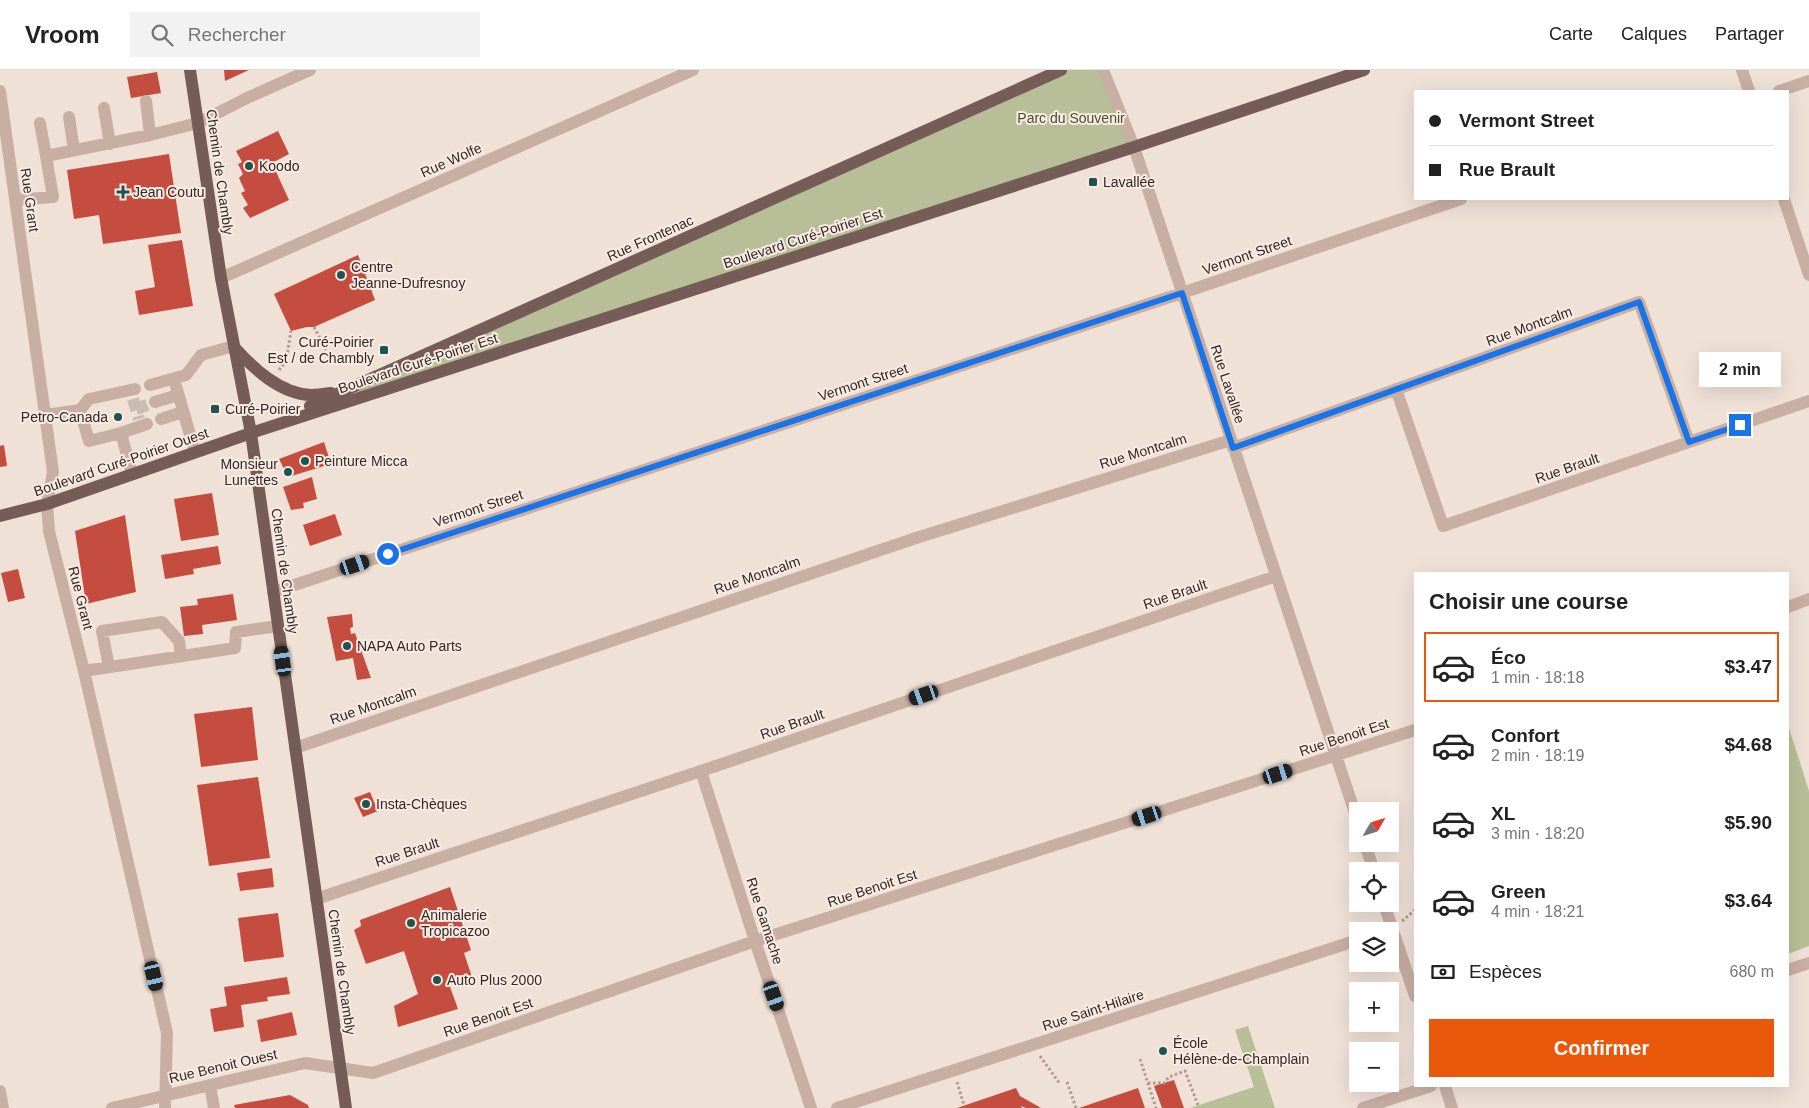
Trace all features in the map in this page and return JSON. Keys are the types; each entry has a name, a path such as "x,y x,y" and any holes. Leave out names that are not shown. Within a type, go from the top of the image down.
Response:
{"main road":[{"name":"Chemin de Chambly","path":"190,70 221,278 251,433 346,1108"},
{"name":"Rue Frontenac","path":"251,433 1061,70"},
{"name":"Boulevard Curé-Poirier Est","path":"251,433 1134,147 1364,70"},
{"path":"234,346 250,364 271,380 296,392 311,395 340,392"},
{"name":"Boulevard Curé-Poirier Ouest","path":"0,516 47,504 251,433"}],"street":[{"path":"46,156 110,144 198,123 310,70"},
{"name":"Rue Wolfe","path":"221,278 693,70"},
{"name":"Rue Lavallée","path":"1103,70 1134,147 1351,802"},
{"path":"1742,70 1749,90"},
{"path":"1783,90 1809,81"},
{"name":"Rue Grant","path":"0,91 53,472 47,504 49,531 84,671 167,1033 164,1102"},
{"path":"146,101 150,135"},
{"path":"104,108 110,144"},
{"path":"69,117 74,150"},
{"path":"15,200 53,197 40,123"},
{"name":"Vermont Street","path":"273,592 1182,293 1458,200"},
{"path":"1784,200 1804,244 1809,275"},
{"name":"Rue Montcalm","path":"295,748 916,538 1232,444 1396,389 1639,302 1689,442"},
{"path":"150,385 186,374 200,355 234,346"},
{"path":"174,379 196,452"},
{"name":"Rue Brault","path":"1396,389 1443,526 1809,402"},
{"path":"45,415 80,410 89,399 132,393"},
{"path":"155,402 178,395"},
{"path":"80,410 89,441 120,433 143,423"},
{"path":"161,419 183,412"},
{"path":"120,433 132,474"},
{"name":"Rue Brault","path":"316,899 1276,576"},
{"path":"1789,607 1809,600"},
{"path":"109,667 102,631 162,622 179,641 181,656"},
{"path":"84,671 235,648 236,632 278,626"},
{"name":"Rue Benoit Est","path":"340,1069 373,1073 755,941 1414,730"},
{"name":"Rue Gamache","path":"701,771 811,1108"},
{"name":"Rue Saint-Hilaire","path":"837,1108 1349,943"},
{"path":"1399,955 1414,993"},
{"path":"1789,970 1809,963"},
{"name":"Rue Benoit Ouest","path":"112,1108 164,1102 210,1085 305,1063 340,1069"},
{"path":"210,1085 214,1108"},
{"path":"1363,1108 1428,1087"},
{"path":"1445,1087 1452,1108"},
{"path":"0,1091 2,1108"}],"path":[{"path":"314,328 326,350"},
{"path":"271,380 286,361 291,331"},
{"path":"1032,1045 1060,1084"},
{"path":"1140,1059 1156,1108"},
{"path":"953,1071 964,1105"},
{"path":"1148,1083 1164,1083 1169,1077 1184,1071 1198,1105"},
{"path":"1067,1082 1076,1108"}],"green space":[{"name":"Parc du Souvenir","path":"1061,70 1103,70 1134,147 251,433"},
{"path":"1789,728 1809,791 1809,946 1789,954"},
{"path":"1248,1026 1275,1108 1190,1108 1254,1087 1235,1030"}],"building":[{"path":"224,70 249,70 225,81"},
{"path":"157,72 161,93 131,98 127,77"},
{"path":"278,131 289,154 272,163 289,200 250,218 243,208 248,205 241,193 245,191 239,178 243,174 238,164 242,162 236,151"},
{"name":"Jean Coutu","path":"169,154 181,233 103,244 99,215 74,219 67,170"},
{"path":"182,240 193,306 139,315 135,291 155,287 148,245"},
{"name":"Centre Jeanne-Dufresnoy","path":"358,255 375,300 314,327 291,331 274,294"},
{"name":"Peinture Micca","path":"324,442 331,464 288,477 279,459"},
{"path":"4,445 7,466 0,467 0,446"},
{"path":"312,477 317,499 303,503 304,508 291,510 283,487"},
{"path":"212,493 219,535 181,541 174,499"},
{"path":"335,514 342,535 310,546 303,525"},
{"path":"125,515 136,592 86,604 75,531"},
{"path":"218,546 221,564 193,569 194,574 165,579 161,555"},
{"path":"18,569 25,598 8,602 1,573"},
{"path":"233,594 237,620 202,625 203,634 184,636 180,607 198,605 197,599"},
{"name":"NAPA Auto Parts","path":"352,614 353,627 350,628 351,634 355,633 371,678 357,680 353,658 336,661 327,617"},
{"path":"252,707 258,760 201,767 194,714"},
{"path":"258,777 270,858 209,866 197,785"},
{"name":"Insta-Chèques","path":"370,792 378,811 363,817 354,798"},
{"path":"272,868 274,887 240,891 237,873"},
{"path":"450,887 471,950 464,953 472,977 449,984 458,1009 398,1027 394,1006 418,994 404,951 366,964 354,930 361,926 360,920"},
{"path":"278,913 284,957 244,962 238,918"},
{"path":"287,977 290,994 267,997 268,1001 241,1005 244,1027 214,1032 210,1009 227,1006 224,987"},
{"path":"292,1012 297,1035 261,1042 257,1020"},
{"path":"1174,1080 1184,1108 1162,1108 1154,1086"},
{"path":"1016,1088 1020,1096 1041,1108 1021,1106 1022,1108 957,1108"},
{"name":"École Hélène-de-Champlain","path":"1138,1088 1145,1108 1079,1108"},
{"path":"290,1095 308,1105 309,1108 235,1108 234,1105"}],"tunnel":[{"path":"133,399 139,419"},
{"path":"136,409 155,402"}],"place":[{"name":"Koodo","path":"249,166"},
{"name":"Lavallée","path":"1093,182"},
{"name":"Jean Coutu","path":"123,192"},
{"name":"Centre Jeanne-Dufresnoy","path":"341,275"},
{"name":"Curé-Poirier Est / de Chambly","path":"384,350"},
{"name":"Curé-Poirier","path":"215,409"},
{"name":"Petro-Canada","path":"118,417"},
{"name":"Peinture Micca","path":"305,461"},
{"name":"Monsieur Lunettes","path":"288,472"},
{"name":"NAPA Auto Parts","path":"347,646"},
{"name":"Insta-Chèques","path":"366,804"},
{"name":"Animalerie Tropicazoo","path":"411,923"},
{"name":"Auto Plus 2000","path":"437,980"},
{"name":"École Hélène-de-Champlain","path":"1163,1051"}],"route":[{"path":"388,554 1182,293 1233,448 1639,302 1689,442 1740,425"}]}
